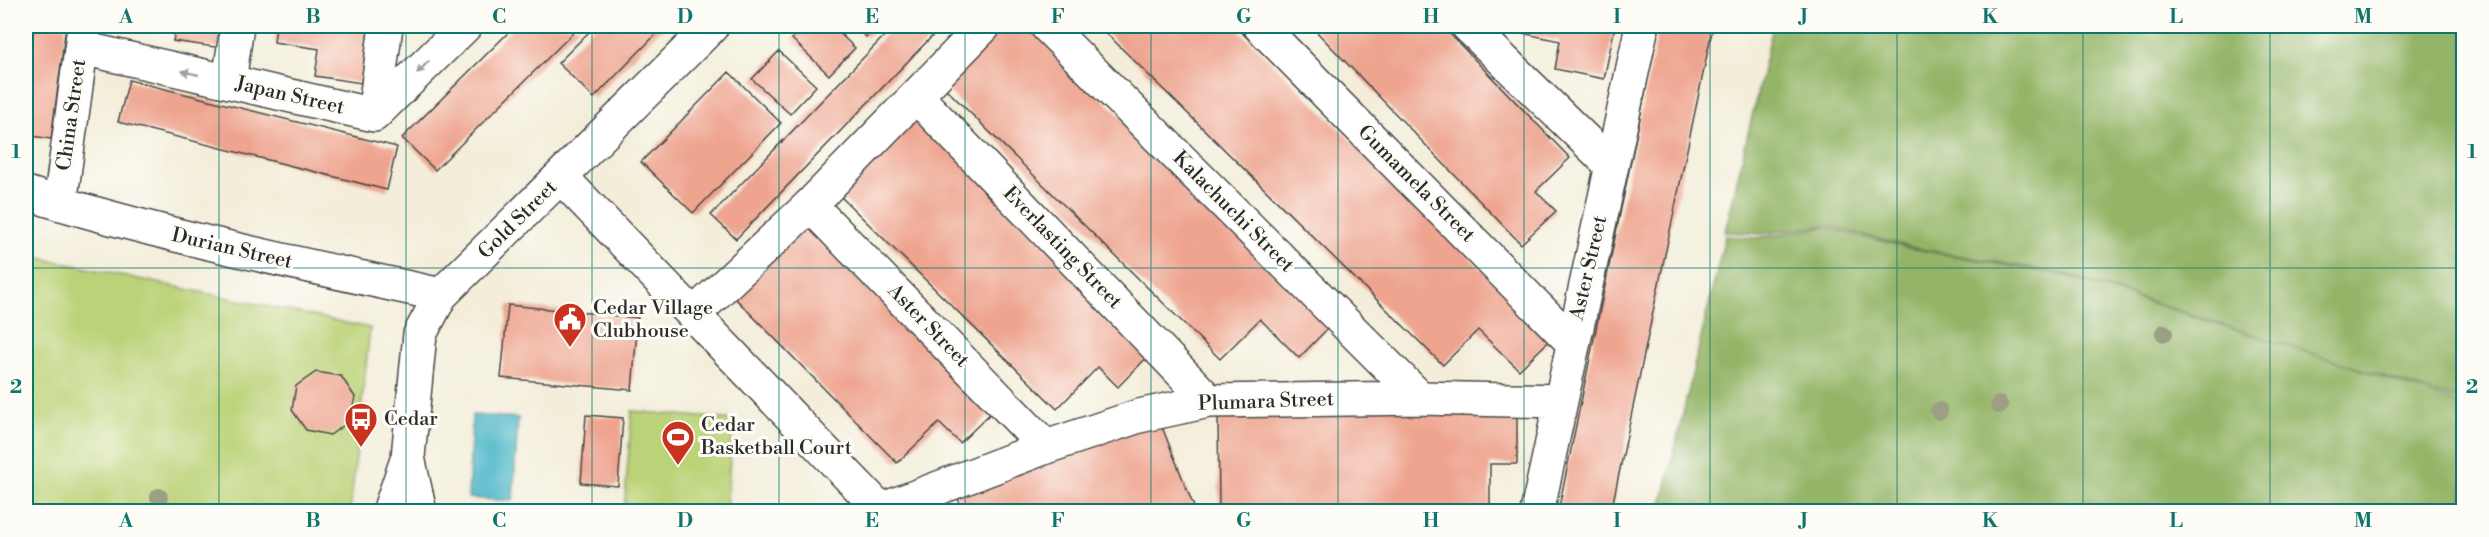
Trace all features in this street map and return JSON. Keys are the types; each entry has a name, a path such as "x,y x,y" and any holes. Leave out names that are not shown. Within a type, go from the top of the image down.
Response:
{"street":[{"path":"229,82 237,26"},
{"path":"374,115 386,26"},
{"path":"374,115 465,26"},
{"name":"Gold Street","path":"389,512 408,457 420,334 441,295 712,26"},
{"path":"694,314 810,205 984,26"},
{"name":"Kalachuchi Street","path":"1047,26 1420,398"},
{"name":"Gumamela Street","path":"1260,26 1573,343"},
{"name":"Aster Street","path":"1538,512 1642,26"},
{"path":"1479,31 1612,166"},
{"name":"Japan Street","path":"83,37 229,82 374,115"},
{"name":"China Street","path":"60,204 83,37"},
{"name":"Everlasting Street","path":"916,96 1209,401"},
{"path":"561,177 882,511"},
{"name":"Durian Street","path":"26,193 147,229 279,261 441,295"},
{"name":"Aster Street","path":"810,205 1046,447"},
{"name":"Plumara Street","path":"882,511 1046,447 1139,416 1209,401 1420,398 1561,401"},
{"name":"Gold Street","path":"408,457 420,512"}],"green space":[{"path":"1773,26 2463,26 2463,402 2065,274 1915,248 1826,225 1762,234 1725,232"},
{"path":"1824,227 1914,249 2063,275 2339,362 2463,405 2463,509 2278,509 2267,512 1660,511 1725,236 1757,238"},
{"path":"26,255 370,328 350,511 26,512"},
{"name":"Cedar Basketball Court","path":"632,411 733,420 726,511 624,511"}],"water":[{"path":"472,415 518,418 513,501 468,498"}],"building":[{"path":"34,26 66,26 51,139 26,135 26,89"},
{"path":"176,26 226,26 222,48 173,41"},
{"path":"276,26 369,26 361,83 315,76 319,49 274,42"},
{"path":"515,26 580,26 435,170 402,138"},
{"path":"595,26 664,26 594,98 558,63"},
{"path":"805,26 832,26 855,48 829,75 792,39"},
{"path":"854,26 877,26 866,37"},
{"path":"894,26 942,26 736,239 711,215"},
{"path":"1005,26 1029,26 1332,324 1299,358 1260,319 1220,359 944,87"},
{"path":"1099,26 1235,26 1552,338 1519,370 1478,330 1443,365"},
{"path":"1311,26 1442,26 1570,158 1536,191 1556,211 1521,244"},
{"path":"1508,26 1615,26 1604,79 1555,69 1560,41 1508,30"},
{"path":"1659,26 1713,26 1611,512 1558,512"},
{"path":"779,51 816,86 790,114 752,79"},
{"path":"729,72 781,123 693,213 641,162"},
{"path":"129,80 397,147 387,190 118,122"},
{"path":"915,113 1155,349 1118,387 1098,367 1057,409 836,192"},
{"path":"814,220 998,406 960,443 939,423 897,463 734,297"},
{"name":"Cedar Village Clubhouse","path":"508,305 638,318 632,390 501,378"},
{"path":"316,372 341,376 355,397 350,421 330,435 306,430 292,410 296,386"},
{"path":"1218,407 1517,407 1517,464 1490,464 1490,512 1219,512"},
{"path":"586,415 623,418 618,486 581,483"},
{"path":"1158,417 1196,512 963,512 957,495"}],"place":[{"name":"Cedar Village Clubhouse","path":"570,348"},
{"name":"Cedar","path":"361,448"},
{"name":"Cedar Basketball Court","path":"678,466"}]}
